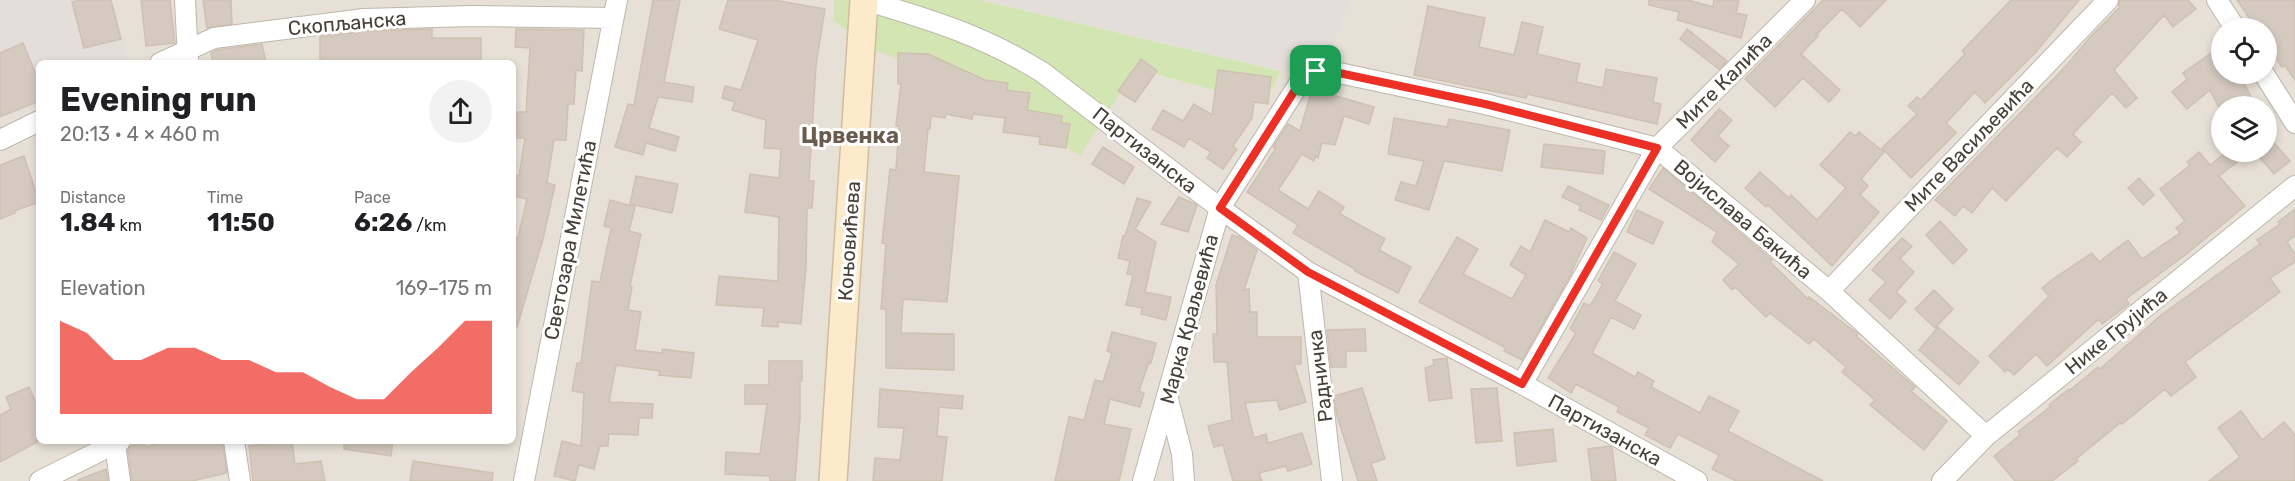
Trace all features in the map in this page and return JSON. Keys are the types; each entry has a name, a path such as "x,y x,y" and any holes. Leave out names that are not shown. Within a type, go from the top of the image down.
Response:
{"main road":[{"name":"Коњовићева","path":"833,481 865,0"}],"street":[{"path":"184,0 188,56"},
{"name":"Партизанска","path":"865,0 956,28 1014,54 1042,72 1308,272 1522,384 1697,481"},
{"name":"Мите Калића","path":"1522,384 1657,148 1805,0"},
{"name":"Мите Васиљевића","path":"1829,291 2108,0"},
{"path":"2217,0 2229,18"},
{"name":"Скопљанска","path":"172,60 188,56 214,38 364,19 615,9"},
{"name":"Светозара Милетића","path":"524,481 615,9"},
{"name":"Војислава Бакића","path":"1309,74 1325,70 1485,104 1657,148 1829,291 1986,436"},
{"name":"Марка Краљевића","path":"1143,481 1220,208 1302,79 1309,74"},
{"path":"2270,84 2295,123"},
{"path":"0,140 36,122"},
{"name":"Нике Грујића","path":"1942,481 1986,436 2295,186"},
{"name":"Радничка","path":"1308,272 1332,481"},
{"path":"1168,398 1182,454 1184,481"},
{"path":"39,481 115,444"},
{"path":"117,444 120,481"},
{"path":"234,444 240,481"}],"shaded area":[{"path":"0,0 108,0 129,60 36,60 36,107 16,116 0,74"},
{"path":"108,0 834,0 833,20 1136,69 1265,104 1281,71 1324,81 1342,21 1352,0 2295,0 2295,481 0,481 0,74 16,116 36,107 36,444 516,444 516,60 129,60"},
{"path":"980,0 1352,0 1342,21 1324,81"}],"green space":[{"path":"834,0 980,0 1281,71 1265,104 1136,69 1080,156 988,95 870,48 833,20"}],"building":[{"path":"111,0 121,39 84,48 72,2"},
{"path":"141,0 170,0 175,43 146,46"},
{"path":"203,0 231,0 232,24 207,28"},
{"path":"653,0 680,0 664,82 694,87 692,102 658,97 649,128 679,137 675,151 646,143 643,155 615,147 628,104 634,105"},
{"path":"728,0 774,0 825,9 816,65 809,181 814,181 812,208 807,208 806,267 801,324 778,322 778,327 762,326 764,308 716,305 719,276 778,281 779,217 745,212 750,174 779,178 781,149 764,148 766,120 732,110 735,102 722,98 725,86 741,90 758,40 719,29"},
{"path":"1649,0 1688,0 1713,7 1714,0 1739,0 1736,13 1747,15 1741,38 1677,20 1679,12 1649,5"},
{"path":"1823,0 1886,0 1860,27 1842,9 1801,54 1840,90 1829,102 1803,78 1775,107 1745,79"},
{"path":"2011,0 2079,0 2035,53 1985,103 1975,92 1946,123 1956,133 1911,178 1882,148 1917,114 1908,106 1917,97 1921,100 1965,54 1962,51"},
{"path":"2120,0 2188,0 2196,9 2173,27 2164,15 2114,70 2137,98 2126,108 2112,93 2073,134 2081,142 2067,157 2057,148 2006,201 1992,188 1972,213 1963,206 1955,216 1935,200 2066,66 2091,36 2120,7 2118,5"},
{"path":"2237,0 2295,0 2295,80 2277,60 2277,18 2249,18"},
{"path":"1428,6 1485,18 1479,47 1514,55 1522,22 1543,27 1537,54 1580,64 1576,82 1603,88 1606,69 1657,78 1653,102 1661,104 1657,124 1527,94 1526,98 1414,75"},
{"path":"432,29 432,38 481,38 481,60 320,60 320,37 365,31"},
{"path":"516,29 584,30 582,71 576,70 574,104 568,104 566,140 554,140 547,183 555,185 543,239 517,327 516,238 518,238 527,199 516,197 516,176 519,176 525,138 516,138 517,112 526,112 530,48 515,47"},
{"path":"1687,29 1727,61 1719,69 1680,39"},
{"path":"23,43 36,75 36,102 0,117 0,53"},
{"path":"262,44 265,60 212,60 211,53 217,50"},
{"path":"898,53 928,54 985,80 1008,83 1007,90 1030,93 1027,110 1062,116 1061,123 1070,124 1066,148 1039,144 1040,137 1003,132 1005,118 973,114 972,119 946,114 945,118 931,116 924,172 959,176 947,302 903,299 901,333 954,334 954,370 886,368 886,309 881,309 886,244 882,243 890,169 896,170 899,126 896,126 901,84 898,84"},
{"path":"2211,53 2211,84 2244,84 2251,96 2213,96 2210,90 2187,109 2172,92 2187,79 2183,73"},
{"path":"1141,59 1157,71 1135,102 1118,91"},
{"path":"1218,70 1271,77 1268,104 1254,102 1252,118 1233,146 1237,149 1223,169 1207,158 1211,152 1189,138 1184,147 1152,129 1163,110 1183,121 1194,104 1212,115"},
{"path":"1312,89 1374,107 1369,124 1344,116 1335,145 1322,143 1318,158 1316,156 1314,161 1302,154 1278,190 1308,209 1319,191 1344,207 1340,214 1385,239 1379,250 1411,267 1398,293 1355,271 1293,233 1298,225 1247,192 1276,148 1273,147 1288,124 1300,131"},
{"path":"1719,109 1732,120 1718,136 1729,146 1715,162 1691,140"},
{"path":"1394,118 1447,127 1449,119 1510,130 1502,171 1444,161 1429,210 1395,200 1401,182 1416,186 1424,161 1388,154"},
{"path":"1850,132 1856,136 1859,132 1884,152 1861,179 1868,186 1860,195 1879,212 1832,266 1768,205 1766,207 1745,188 1760,172 1789,198 1791,195 1817,220 1846,188 1820,165"},
{"path":"1544,144 1605,151 1603,174 1541,167"},
{"path":"2277,146 2290,161 2274,174 2264,162 2277,162"},
{"path":"1103,147 1134,167 1124,184 1092,164"},
{"path":"2199,152 2210,165 2214,162 2237,162 2219,176 2245,206 2126,299 2129,304 2102,324 2099,319 2047,366 2036,354 2014,375 2008,369 2005,372 1989,356 2049,296 2042,288 2053,279 2092,253 2099,262 2128,240 2142,259 2180,233 2176,228 2185,221 2160,189 2190,165 2187,162"},
{"path":"24,156 36,193 36,203 0,219 0,165"},
{"path":"1663,168 1772,260 1770,262 1808,299 1809,297 1858,334 1856,336 1915,387 1911,391 1947,421 1924,450 1870,405 1875,400 1842,372 1846,367 1814,339 1809,344 1770,313 1766,317 1735,287 1732,290 1723,280 1739,264 1712,242 1717,232 1649,189"},
{"path":"636,176 678,184 672,213 630,204"},
{"path":"2139,178 2154,195 2143,205 2128,188"},
{"path":"1568,186 1609,205 1601,220 1579,210 1581,206 1562,197"},
{"path":"1179,197 1197,205 1188,232 1161,224"},
{"path":"1137,198 1151,202 1135,229 1156,242 1145,292 1171,297 1166,320 1141,314 1142,308 1126,305 1133,275 1127,274 1130,261 1118,258 1123,236 1125,236"},
{"path":"610,200 635,207 629,231 641,234 630,286 632,287 628,310 641,312 635,350 662,353 662,349 694,353 691,378 659,375 660,371 616,365 609,402 653,404 652,418 639,418 638,435 609,434 608,446 600,446 594,469 579,465 575,481 554,476 562,441 581,446 584,393 572,391 577,363 581,363 592,281 600,282 611,228 604,226"},
{"path":"2295,209 2295,236 2287,242 2295,254 2295,262 2270,278 2280,292 2185,362 2196,377 2171,396 2165,389 2122,424 2120,423 2052,481 2015,481 1994,456 2020,435 2018,432 2069,389 2098,367 2100,369 2161,315 2260,244 2257,240 2280,224 2278,222"},
{"path":"1637,210 1663,222 1653,244 1627,232"},
{"path":"1545,220 1569,232 1571,228 1587,238 1570,276 1522,360 1504,351 1506,348 1419,302 1457,237 1478,249 1463,274 1512,299 1526,275 1510,265 1521,246 1530,252"},
{"path":"1940,221 1967,250 1953,264 1926,235"},
{"path":"1232,235 1239,237 1257,250 1244,290 1249,289 1250,312 1257,312 1257,337 1301,337 1301,364 1294,364 1306,402 1280,410 1277,400 1245,403 1254,438 1266,434 1268,443 1302,433 1312,464 1288,471 1286,466 1259,473 1262,481 1233,481 1223,445 1214,447 1208,426 1232,420 1227,362 1214,362 1213,334 1217,334 1216,285"},
{"path":"1902,238 1912,246 1900,259 1914,272 1896,292 1906,301 1890,319 1869,300 1886,282 1872,270"},
{"path":"1614,252 1636,264 1615,301 1641,315 1634,329 1611,317 1592,353 1635,377 1638,372 1654,381 1651,387 1700,413 1709,396 1739,411 1728,431 1823,481 1736,481 1712,469 1719,455 1678,434 1670,448 1645,435 1649,428 1617,412 1619,407 1576,384 1571,393 1548,378 1576,333 1570,329 1584,303 1590,306 1603,284 1598,281"},
{"path":"1934,290 1953,309 1935,328 1915,309"},
{"path":"1938,327 1979,362 1959,385 1919,350"},
{"path":"1365,329 1366,351 1346,351 1346,367 1331,367 1327,330"},
{"path":"1112,332 1156,343 1151,363 1149,362 1139,391 1144,393 1140,407 1110,399 1104,424 1131,429 1119,481 1055,481 1069,417 1084,420 1095,380 1103,382 1112,353 1107,351"},
{"path":"1447,358 1452,398 1429,401 1425,368 1434,365 1433,360"},
{"path":"769,361 802,361 795,481 770,481 770,476 725,474 726,452 760,454 767,404 745,404 745,385 769,385"},
{"path":"29,387 36,403 36,443 0,462 0,415 11,409 6,397"},
{"path":"1362,388 1385,459 1371,463 1377,481 1358,481 1337,416 1334,396"},
{"path":"1497,388 1502,441 1476,443 1471,389"},
{"path":"880,389 963,396 962,409 939,407 937,436 947,437 942,481 873,481 875,458 900,460 904,428 878,427"},
{"path":"2241,411 2262,440 2284,422 2295,435 2295,481 2209,481 2240,457 2218,428"},
{"path":"1553,429 1556,461 1517,466 1514,433"},
{"path":"138,444 145,444 146,447 154,444 222,444 227,473 192,481 132,481 128,450"},
{"path":"292,444 295,464 321,461 325,481 253,481 249,446"},
{"path":"344,444 393,444 391,456 344,449"},
{"path":"1610,446 1616,481 1592,481 1588,449"},
{"path":"413,461 493,473 492,481 410,481"},
{"path":"106,469 108,481 78,481 78,480"}],"district":[{"name":"Црвенка","path":"850,135"}],"route":[{"path":"1325,70 1485,104 1657,148 1522,384 1308,272 1220,208 1302,79 1316,71 1325,70"}]}
